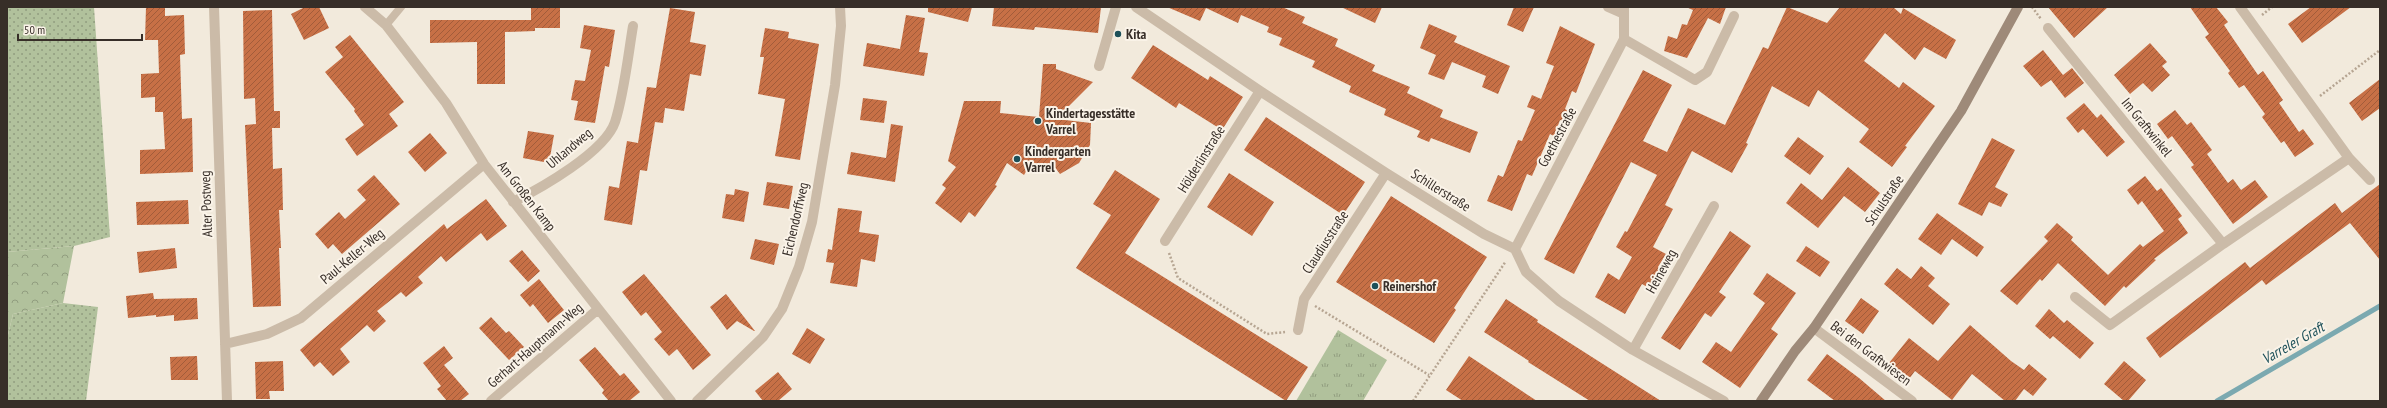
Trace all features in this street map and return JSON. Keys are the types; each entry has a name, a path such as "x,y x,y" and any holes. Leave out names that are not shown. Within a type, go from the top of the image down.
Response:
{"street":[{"name":"Alter Postweg","path":"214,7 227,401"},
{"name":"Am Großen Kamp","path":"365,7 386,25 446,103 484,164 597,310 671,401"},
{"name":"Eichendorffweg","path":"696,401 763,337 782,309 799,267 812,222 835,85 841,26 840,7"},
{"path":"1099,66 1116,7"},
{"name":"Schillerstraße","path":"1136,7 1260,91 1386,173 1484,234 1514,249"},
{"path":"1608,7 1624,10"},
{"name":"Schulstraße","path":"1761,401 1795,351 1814,328 1961,111 2018,7"},
{"path":"2240,7 2349,158 2370,180"},
{"name":"Goethestraße","path":"1514,249 1624,39 1624,10"},
{"path":"1624,39 1695,80 1707,72 1734,16"},
{"name":"Uhlandweg","path":"513,202 547,184 580,162 599,144 615,123 633,26"},
{"name":"Im Graftwinkel","path":"2048,28 2223,244"},
{"name":"Hölderlinstraße","path":"1165,241 1260,91"},
{"path":"2075,297 2110,325 2223,244 2349,158"},
{"name":"Paul-Keller-Weg","path":"225,344 267,334 301,318 484,164"},
{"name":"Claudiusstraße","path":"1298,330 1304,300 1386,173"},
{"name":"Heineweg","path":"1633,350 1714,206"},
{"path":"1514,249 1526,272 1559,301 1633,350 1724,401"},
{"name":"Gerhart-Hauptmann-Weg","path":"491,401 597,310"},
{"name":"Bei den Graftwiesen","path":"1814,328 1912,401"}],"lane":[{"path":"386,25 401,7"}],"path":[{"path":"2310,104 2380,50"},
{"path":"1165,241 1178,278 1267,334 1298,330"},
{"path":"1413,401 1514,249"},
{"path":"1304,300 1429,375"}],"green space":[{"path":"7,7 94,7 110,237 74,246 7,252"},
{"path":"74,246 63,303 13,314 7,339 7,252"},
{"path":"63,303 98,307 86,401 7,401 7,339 13,314"},
{"path":"1338,330 1387,360 1363,401 1296,401"}],"building":[{"path":"146,7 165,7 165,16 184,15 185,54 180,55 182,119 192,118 193,172 140,174 140,150 165,149 163,112 155,112 155,97 141,98 141,74 159,73 158,40 145,40"},
{"path":"305,7 319,7 329,28 304,40 291,14"},
{"path":"531,7 560,7 560,28 535,28 535,31 505,32 505,84 477,84 477,42 430,43 430,20 531,20"},
{"path":"928,7 972,7 968,22 928,12"},
{"path":"994,7 1101,7 1098,33 1035,27 1034,30 992,26"},
{"path":"1167,7 1282,7 1305,17 1302,23 1338,39 1335,46 1375,65 1372,71 1410,87 1407,93 1443,110 1440,117 1478,132 1470,153 1431,138 1429,142 1417,137 1420,131 1384,115 1386,109 1349,92 1351,86 1312,67 1315,61 1279,45 1282,38 1267,32 1269,27 1241,15 1238,23 1206,8 1200,21"},
{"path":"1341,7 1382,7 1375,23"},
{"path":"1514,7 1534,7 1523,32 1507,25"},
{"path":"1686,7 1726,7 1720,24 1708,18 1687,58 1664,51 1668,36 1677,39 1682,24 1687,25 1693,10"},
{"path":"1787,7 1827,23 1840,7 1893,7 1901,14 1903,8 1956,40 1946,59 1924,47 1915,60 1885,33 1864,61 1899,88 1903,82 1935,106 1905,146 1907,147 1892,167 1859,142 1869,129 1818,90 1809,107 1772,86 1746,143 1748,144 1732,173 1692,151 1665,205 1673,209 1653,247 1666,254 1658,267 1667,273 1656,292 1642,284 1625,314 1595,297 1608,273 1619,280 1632,257 1616,247 1625,231 1627,232 1657,175 1631,162 1574,274 1544,259 1643,70 1672,85 1643,141 1667,152 1688,108 1725,125 1763,47 1768,49"},
{"path":"2048,7 2108,7 2074,38"},
{"path":"2190,7 2216,7 2228,22 2224,25 2258,75 2263,71 2283,100 2279,103 2299,132 2303,129 2314,144 2295,157 2284,141 2281,143 2262,117 2265,114 2244,85 2239,88 2228,73 2230,71 2205,37 2209,34"},
{"path":"2311,7 2351,7 2302,43 2288,24"},
{"path":"670,8 695,12 690,42 706,45 701,76 690,74 684,111 665,108 663,123 655,122 647,171 640,170 632,225 604,220 609,186 619,188 627,141 638,143 647,87 656,88"},
{"path":"272,10 274,111 280,111 280,128 272,128 273,169 282,168 283,210 279,210 281,248 279,248 281,306 253,307 245,125 256,124 255,98 244,99 243,11"},
{"path":"906,15 925,18 919,52 928,53 924,76 863,66 867,43 900,49"},
{"path":"1429,24 1457,36 1454,42 1510,66 1498,94 1482,87 1486,76 1452,62 1444,80 1428,74 1436,55 1420,48"},
{"path":"584,25 615,30 609,67 605,66 595,123 574,120 578,101 571,100 575,80 585,81 591,50 580,48"},
{"path":"1560,26 1595,44 1576,93 1572,91 1565,109 1568,111 1563,121 1560,120 1554,136 1550,134 1532,176 1527,174 1512,211 1487,201 1498,175 1503,177 1518,140 1522,141 1535,110 1527,107 1532,95 1541,99 1554,66 1546,63"},
{"path":"765,28 789,32 788,38 819,44 800,160 775,156 785,99 758,94 764,57 760,57"},
{"path":"350,35 404,102 389,114 398,126 357,156 345,139 364,125 354,111 355,109 325,72 343,57 335,47"},
{"path":"2150,43 2167,62 2162,66 2170,75 2152,92 2143,83 2130,94 2114,75"},
{"path":"1153,45 1208,80 1210,76 1243,97 1222,130 1179,103 1176,108 1131,78"},
{"path":"2043,50 2063,75 2072,68 2084,83 2065,98 2051,80 2041,87 2023,66"},
{"path":"1043,64 1056,64 1056,69 1093,82 1056,119 1091,123 1090,145 1079,163 1060,174 1053,165 1031,163 1024,175 1007,163 995,185 997,186 975,217 969,212 961,223 935,203 946,188 942,185 956,167 948,161 964,101 1001,101 1000,113 1039,117"},
{"path":"2380,79 2380,108 2362,121 2349,103"},
{"path":"863,98 887,101 884,123 860,120"},
{"path":"2084,103 2097,118 2101,114 2125,142 2107,157 2083,129 2078,133 2066,118"},
{"path":"2175,110 2187,125 2191,122 2212,150 2207,154 2228,183 2233,179 2241,190 2255,180 2268,197 2233,224 2191,167 2194,165 2172,136 2168,139 2157,124"},
{"path":"1266,117 1365,182 1343,215 1244,150"},
{"path":"891,124 903,126 895,182 847,174 851,152 886,158"},
{"path":"528,131 554,135 549,163 523,158"},
{"path":"430,133 447,153 425,172 408,152"},
{"path":"1798,137 1824,156 1810,175 1784,156"},
{"path":"1992,138 2015,150 1995,187 2008,194 2001,207 1989,202 1982,216 1958,204"},
{"path":"1848,167 1880,193 1865,212 1844,196 1818,228 1786,203 1801,183 1822,200"},
{"path":"1115,170 1160,199 1125,253 1308,367 1286,401 1076,268 1111,215 1093,204"},
{"path":"1229,173 1274,202 1252,236 1207,207"},
{"path":"374,175 400,204 342,254 333,244 328,249 315,234 339,212 345,219 366,200 357,190"},
{"path":"2145,176 2157,191 2161,188 2182,216 2178,219 2188,233 2154,259 2156,260 2126,288 2124,286 2105,306 2058,263 2042,281 2040,279 2017,305 2000,291 2048,241 2044,237 2057,223 2073,237 2071,240 2108,275 2140,244 2143,247 2164,231 2142,201 2138,205 2127,190"},
{"path":"767,182 793,186 789,209 763,205"},
{"path":"2380,184 2380,260 2350,223 2266,285 2262,280 2160,358 2146,338 2245,262 2250,268 2335,203 2342,213"},
{"path":"735,189 749,192 744,222 722,218 726,194 734,195"},
{"path":"1391,196 1487,257 1454,308 1456,310 1434,343 1336,282"},
{"path":"486,199 507,226 487,241 481,233 446,262 441,256 418,277 423,283 406,297 401,292 377,311 386,321 374,332 367,325 340,349 350,362 333,376 320,362 314,367 300,350 444,224 447,229"},
{"path":"188,200 189,224 137,225 136,202"},
{"path":"838,208 862,211 859,232 879,235 875,262 861,259 857,287 830,283 834,263 826,262 828,249 832,250"},
{"path":"1937,213 1984,247 1977,257 1952,239 1941,255 1918,239"},
{"path":"1730,231 1751,246 1719,292 1726,297 1711,317 1705,313 1680,350 1661,338"},
{"path":"755,239 779,244 774,265 750,259"},
{"path":"1806,246 1830,262 1820,277 1796,261"},
{"path":"175,248 177,268 139,273 137,252"},
{"path":"522,250 540,271 528,282 509,261"},
{"path":"1921,266 1935,278 1928,286 1950,304 1933,325 1884,284 1897,268 1911,279"},
{"path":"1767,273 1796,293 1771,329 1778,334 1740,388 1702,362 1716,342 1731,352 1765,303 1753,294"},
{"path":"644,274 711,355 693,370 677,349 669,356 654,339 662,332 646,312 641,316 622,292"},
{"path":"539,279 564,310 548,323 533,304 530,307 520,295"},
{"path":"153,293 154,299 197,298 198,319 174,321 174,315 128,318 126,296"},
{"path":"726,294 755,331 737,321 727,330 710,307"},
{"path":"1861,298 1879,311 1863,334 1845,321"},
{"path":"1506,299 1538,320 1537,322 1661,401 1590,401 1528,362 1529,361 1484,332"},
{"path":"2049,309 2064,323 2067,320 2094,343 2080,359 2053,336 2050,339 2035,326"},
{"path":"491,317 506,333 509,331 524,347 509,360 479,328"},
{"path":"1970,325 2011,361 2024,370 2029,364 2047,379 2033,396 2024,389 2015,401 2005,401 1972,374 1952,400 1915,371 1909,379 1889,363 1909,338 1938,361"},
{"path":"807,328 825,339 810,364 792,354"},
{"path":"444,346 453,358 444,365 469,394 460,401 447,401 437,389 441,386 423,363"},
{"path":"595,347 620,376 624,373 640,392 629,401 609,401 602,393 604,390 579,360"},
{"path":"1827,354 1886,401 1835,401 1807,380"},
{"path":"197,356 198,380 171,380 170,357"},
{"path":"1469,356 1537,401 1463,401 1446,390"},
{"path":"283,361 284,391 269,391 270,399 256,399 255,362"},
{"path":"2124,361 2146,380 2128,401 2124,401 2104,384"},
{"path":"778,372 792,389 778,401 763,401 755,391"}],"waterway":[{"name":"Varreler Graft","path":"2217,401 2380,306"}],"place":[{"name":"Kita","path":"1118,34"},
{"name":"Kindertagesstätte Varrel","path":"1038,121"},
{"name":"Kindergarten Varrel","path":"1017,159"},
{"name":"Reinershof","path":"1375,286"}]}
